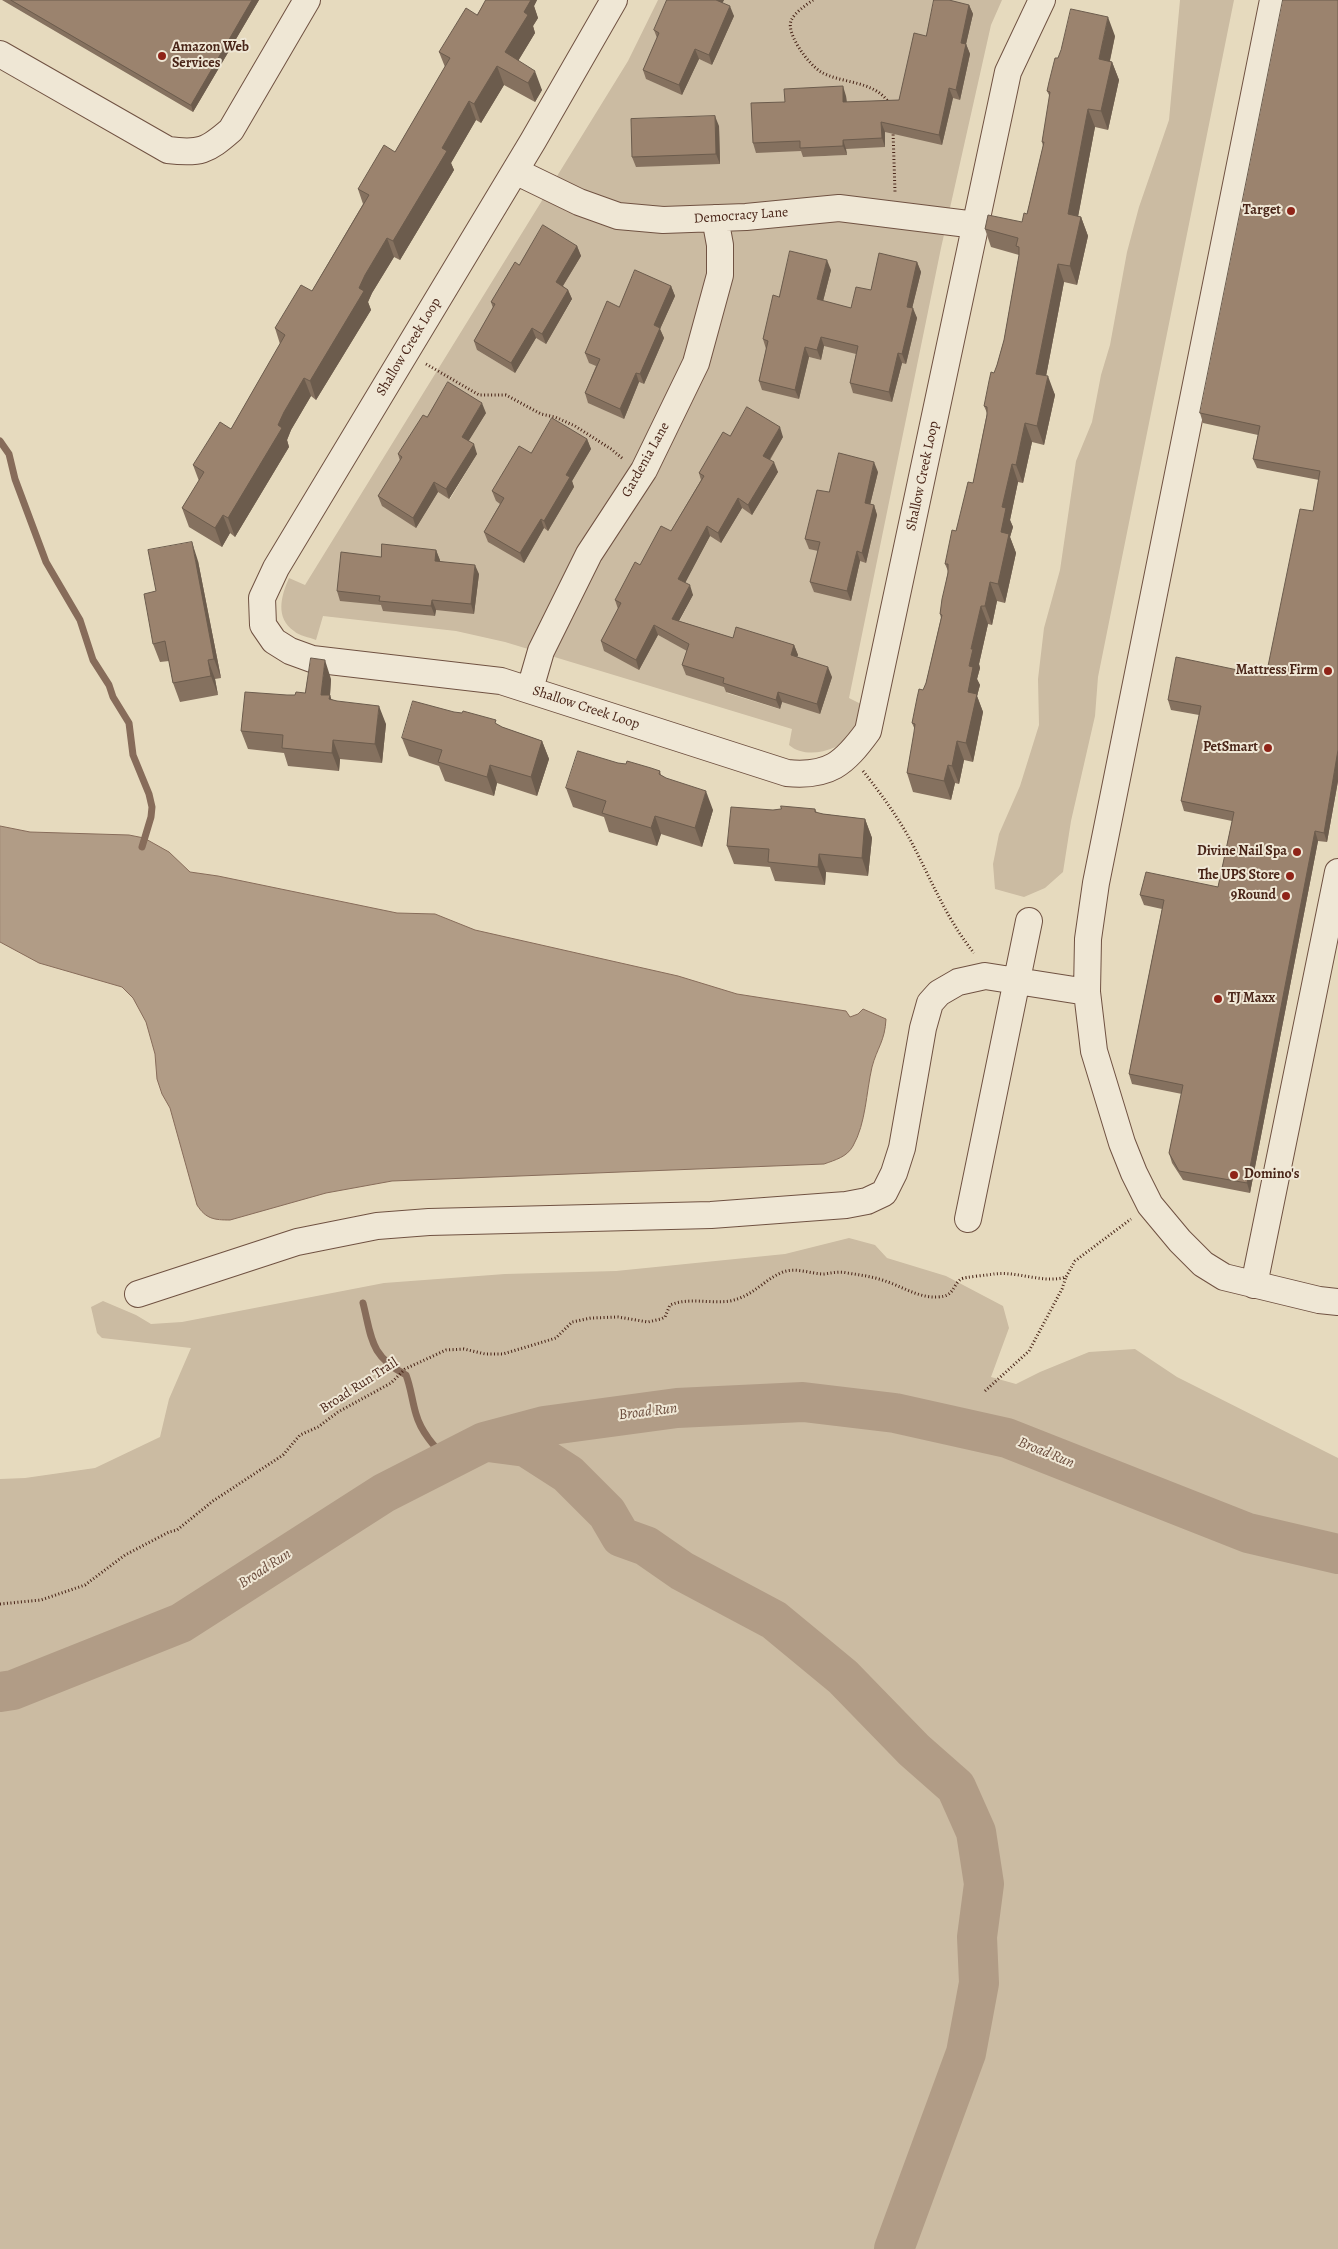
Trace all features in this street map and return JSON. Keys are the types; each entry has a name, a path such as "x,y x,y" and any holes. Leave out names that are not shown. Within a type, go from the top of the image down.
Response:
{"street":[{"path":"0,54 168,150 192,153 213,146 231,130 306,0"},
{"name":"Shallow Creek Loop","path":"614,0 514,171 276,568 262,598 263,625 274,641 290,651 312,659 501,680 787,773 807,775 829,769 850,756 868,732 875,707 1008,72 1042,0"},
{"path":"1273,0 1096,883 1088,939 1087,992 1094,1050 1108,1100 1134,1173 1150,1204 1180,1241 1203,1264 1224,1277 1319,1300 1338,1302"},
{"name":"Democracy Lane","path":"514,171 579,202 618,216 663,220 715,218 839,208 976,225"},
{"name":"Gardenia Lane","path":"530,690 541,651 589,554 641,475 696,363 720,275 720,245 715,218"},
{"path":"1254,1285 1338,872"},
{"path":"968,1219 1005,978 1029,921"},
{"path":"138,1294 297,1242 377,1226 429,1222 711,1215 846,1205 867,1201 884,1193 894,1173 902,1148 923,1028 930,1003 939,993 958,982 977,976 1005,978 1087,992"}],"path":[{"path":"813,0 803,10 794,14 790,22 791,33 798,46 820,72 872,88 883,94 891,108"},
{"path":"893,122 895,215"},
{"path":"406,352 478,395 506,395 541,414 555,417 575,426 611,449 641,475"},
{"path":"850,756 900,823 914,847 936,895 960,936 1005,978"},
{"path":"985,1391 1029,1351 1075,1261 1134,1216"},
{"name":"Broad Run Trail","path":"0,1604 41,1600 85,1585 125,1555 181,1527 213,1501 283,1454 300,1435 318,1427 338,1412 391,1383 405,1369 446,1350 464,1349 486,1354 504,1354 556,1338 572,1322 581,1320 618,1317 648,1322 662,1319 670,1305 677,1302 684,1300 716,1303 745,1297 789,1270 824,1274 845,1272 888,1282 913,1294 938,1297 951,1293 960,1280 967,1277 1014,1273 1052,1279 1066,1277"}],"shaded area":[{"path":"658,0 675,0 682,95 699,59 713,65 719,10 724,0 1002,0 991,25 941,248 849,698 863,705 859,721 852,734 839,745 822,752 804,752 796,750 789,745 792,729 505,642 456,631 323,616 316,640 296,633 288,626 282,613 282,599 289,578 305,585 628,61","holes":["973,15 942,144 910,137","788,111 846,155 804,157","572,300 546,343 536,338 515,373 477,350","832,312 821,360 809,357 799,399 766,349","916,318 906,363 862,356","663,338 644,384 639,382 623,418 603,369 589,362","477,454 450,499 438,492","777,472 752,514 742,508 686,521","574,487 548,530 544,528 524,563 507,508 496,501","877,515 866,562 823,552","478,575 436,610 435,616 383,610 383,606","693,595 669,641 658,635 639,669 605,651","798,655 779,709 727,693 728,688"]},
{"path":"1180,0 1234,0 1098,677 1095,716 1071,821 1063,872 1045,888 1024,897 995,889 993,864 999,834 1020,786 1039,725 1038,679 1044,628 1060,570 1076,461 1092,422 1101,375 1110,345 1127,252 1139,207 1169,120"},
{"path":"0,826 30,832 129,835 144,838 169,852 190,872 218,876 397,913 435,914 475,930 678,976 737,994 846,1011 850,1017 858,1014 863,1009 886,1019 882,1039 872,1067 861,1128 853,1146 847,1153 824,1164 392,1181 326,1193 230,1220 211,1218 197,1205 170,1108 162,1094 157,1079 155,1054 146,1022 133,998 122,987 39,963 0,942"},
{"path":"849,1238 875,1245 887,1258 946,1276 1003,1306 1009,1328 991,1377 1016,1384 1089,1352 1135,1349 1177,1377 1338,1458 1338,2249 0,2249 0,1479 25,1478 95,1468 160,1437 169,1399 191,1348 102,1338 97,1333 91,1307 103,1301 136,1315 151,1324 182,1322 384,1283 505,1274 616,1271 785,1254"}],"building":[{"name":"Amazon Web Services","path":"11,0 252,0 191,105"},
{"path":"486,0 531,0 524,12 528,15 505,52 535,71 528,83 497,66 474,104 469,101 442,148 447,151 393,241 387,238 365,275 359,288 364,291 310,381 304,378 278,425 282,428 228,518 223,515 215,528 182,508 204,472 193,465 220,422 231,429 285,335 275,328 301,285 312,291 369,195 358,189 384,145 395,152 450,58 439,52 466,8 477,15"},
{"path":"667,0 716,0 730,6 709,55 695,49 679,85 643,70 659,33 654,30"},
{"path":"934,0 949,0 969,5 961,43 966,44 956,90 949,88 939,135 881,122 882,138 843,140 843,146 800,148 800,141 753,143 751,103 785,102 784,89 843,86 843,102 899,100 914,33 926,36"},
{"path":"1283,0 1338,0 1338,750 1324,833 1315,831 1247,1183 1179,1171 1169,1153 1183,1085 1129,1074 1164,900 1140,895 1146,872 1218,887 1234,812 1181,801 1201,706 1168,700 1176,657 1266,676 1300,509 1313,511 1320,471 1253,459 1260,426 1200,413"},
{"path":"1071,9 1108,17 1099,59 1112,62 1101,111 1088,109 1068,214 1081,217 1070,266 1058,264 1036,374 1048,376 1037,426 1025,423 1016,465 1012,464 1002,507 1006,508 1001,532 1009,534 998,584 990,582 985,606 981,606 971,649 973,649 969,666 973,667 968,692 977,694 966,743 957,741 952,766 948,765 944,781 907,773 915,724 912,723 917,698 919,689 923,690 926,683 942,615 940,614 942,599 948,573 948,564 945,564 952,530 956,531 968,482 973,483 987,415 987,407 984,406 989,381 991,372 994,373 997,365 1004,340 1019,255 1019,247 1016,246 1018,238 985,229 988,215 1022,222 1024,213 1027,214 1044,142 1042,142 1050,92 1047,91 1055,58 1058,58 1061,50"},
{"path":"715,116 716,154 632,157 631,119"},
{"path":"543,225 577,246 556,282 568,290 542,334 532,328 511,363 474,341 495,304 491,302 515,262 519,265"},
{"path":"790,251 827,260 817,299 851,308 856,287 871,290 879,253 917,262 907,307 913,308 902,354 898,353 889,392 850,383 858,346 821,337 817,350 805,347 795,390 759,381 768,341 763,339 773,295 779,297"},
{"path":"635,270 671,286 654,325 660,328 640,374 636,373 620,409 585,393 600,359 585,353 607,301 619,307"},
{"path":"448,382 482,403 462,437 474,444 446,489 434,482 413,518 378,496 402,457 398,454 423,415 427,417"},
{"path":"747,407 780,427 763,456 774,462 748,505 738,498 718,533 707,526 678,579 690,585 672,619 733,638 736,627 794,645 791,655 828,667 817,704 778,692 776,700 723,683 724,678 682,665 689,644 654,625 636,660 601,641 621,603 615,600 635,562 640,565 661,526 671,531 704,476 699,473 723,432 730,436"},
{"path":"552,418 587,439 566,475 570,477 544,521 541,519 520,553 484,532 504,498 492,491 519,446 531,453"},
{"path":"839,453 874,462 865,503 874,505 862,553 857,551 847,591 810,582 820,542 805,539 817,490 829,492"},
{"path":"192,542 214,659 208,660 211,676 173,683 165,641 153,644 144,594 156,591 148,550"},
{"path":"382,544 436,550 435,561 475,565 471,604 432,600 431,606 379,601 380,596 337,591 341,552 381,557"},
{"path":"311,658 325,660 321,695 330,695 329,699 337,701 379,706 375,744 333,740 332,753 282,748 283,735 241,731 245,692 287,695 295,695 296,692 305,693"},
{"path":"413,701 454,712 462,713 463,711 496,720 495,723 502,727 542,741 531,777 490,765 487,777 438,762 442,750 402,738"},
{"path":"578,751 618,763 626,764 627,761 651,768 660,771 659,774 666,778 706,791 695,828 655,816 651,828 602,813 606,801 566,788"},
{"path":"781,806 815,809 815,812 823,814 865,819 862,858 819,854 818,867 768,862 769,849 727,846 731,807 773,810 781,809"}],"waterway":[{"path":"0,441 9,454 15,479 46,562 80,620 93,660 129,723 133,755 149,794 152,807 142,847"},
{"path":"363,1303 374,1345 385,1361 406,1375 421,1427 447,1460"},
{"name":"Broad Run","path":"0,1692 13,1690 181,1623 384,1493 484,1442 544,1426 677,1408 803,1402 895,1413 1007,1438 1248,1533 1338,1554"},
{"path":"488,1442 526,1447 568,1474 607,1513 621,1537 646,1546 682,1571 774,1620 843,1677 914,1750 956,1787 976,1832 984,1884 977,1937 979,1983 966,2053 894,2249"}],"place":[{"name":"Amazon Web Services","path":"162,56"},
{"name":"Target","path":"1291,211"},
{"name":"Mattress Firm","path":"1328,671"},
{"name":"PetSmart","path":"1268,748"},
{"name":"Divine Nail Spa","path":"1297,852"},
{"name":"The UPS Store","path":"1290,876"},
{"name":"9Round","path":"1286,896"},
{"name":"TJ Maxx","path":"1218,999"},
{"name":"Domino's","path":"1234,1175"}]}
